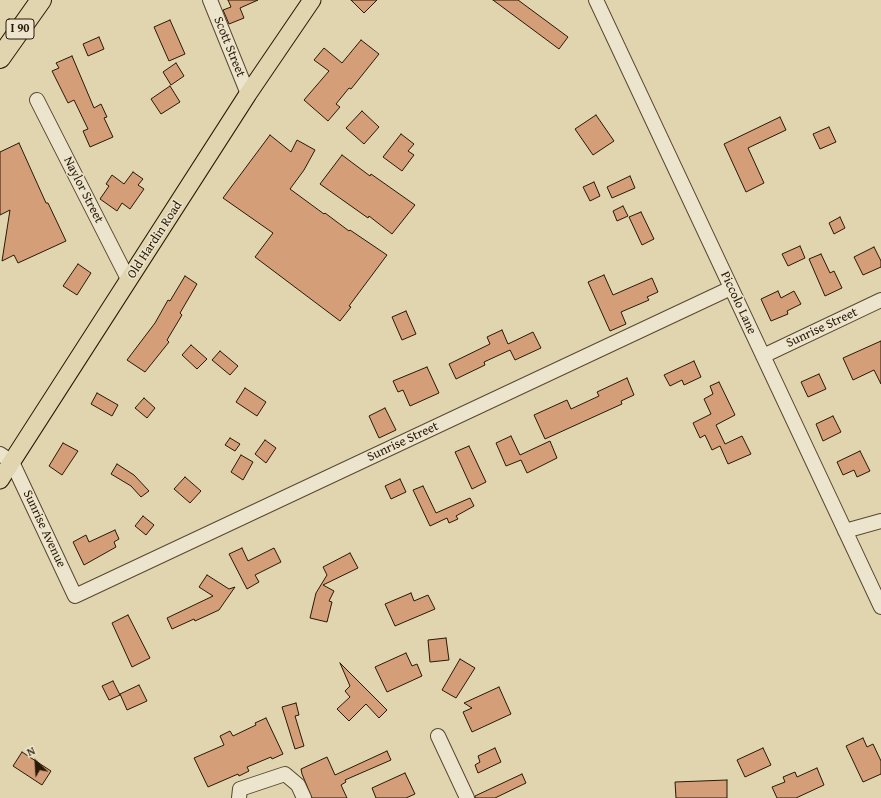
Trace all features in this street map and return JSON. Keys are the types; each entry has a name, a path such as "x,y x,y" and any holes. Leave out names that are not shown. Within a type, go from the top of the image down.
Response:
{"highway":[{"name":"I 90","path":"0,58 41,0"}],"main road":[{"name":"Old Hardin Road","path":"0,480 6,458 129,281 248,94 312,0"}],"street":[{"name":"Scott Street","path":"210,0 248,94"},
{"name":"Piccolo Lane","path":"596,0 881,607"},
{"name":"Naylor Street","path":"37,100 129,281"},
{"name":"Sunrise Street","path":"75,596 731,288"},
{"name":"Sunrise Street","path":"763,356 881,300"},
{"name":"Sunrise Avenue","path":"6,458 75,596"},
{"path":"845,531 881,521"},
{"path":"438,736 467,798"},
{"path":"239,798 240,789 285,774 298,785 304,798"}],"building":[{"path":"228,0 258,0 240,8 244,18 229,24 223,10 231,7"},
{"path":"351,0 377,0 364,13"},
{"path":"493,0 518,0 568,37 559,49"},
{"path":"170,20 185,54 169,61 154,27"},
{"path":"99,37 104,49 88,56 83,44"},
{"path":"361,40 379,54 351,89 349,88 336,104 340,107 328,121 304,100 329,71 314,60 324,48 342,63"},
{"path":"72,56 94,108 101,104 107,117 104,118 113,137 90,147 83,131 88,129 74,100 68,103 52,71 59,68 56,63"},
{"path":"176,63 184,76 171,85 163,72"},
{"path":"170,86 180,102 161,114 151,99"},
{"path":"362,111 379,127 364,144 346,128"},
{"path":"596,115 614,141 593,155 575,129"},
{"path":"780,117 786,130 748,148 764,183 746,192 724,144"},
{"path":"829,127 836,142 820,149 813,134"},
{"path":"401,134 414,144 408,151 414,155 402,171 383,157"},
{"path":"270,135 291,152 297,140 315,150 304,170 290,189 324,214 325,213 349,231 350,230 387,255 349,306 351,307 340,321 255,257 273,233 223,198"},
{"path":"19,143 46,203 48,203 66,241 18,263 14,255 2,261 10,210 0,215 0,152"},
{"path":"342,155 370,176 371,174 415,205 392,234 369,216 368,218 320,184"},
{"path":"133,172 143,179 138,185 144,189 130,209 122,203 117,211 100,199 109,186 106,184 112,175 124,184"},
{"path":"630,176 635,188 612,198 607,187"},
{"path":"594,182 600,196 590,201 583,187"},
{"path":"623,206 628,216 617,221 613,211"},
{"path":"641,212 654,239 642,245 629,217"},
{"path":"840,217 845,228 834,234 829,223"},
{"path":"800,246 805,258 788,266 782,254"},
{"path":"874,247 881,261 881,267 863,275 854,257"},
{"path":"821,254 830,273 834,271 842,288 825,296 809,259"},
{"path":"78,264 91,273 77,295 63,286"},
{"path":"604,275 613,295 652,278 658,292 647,297 649,300 621,312 626,324 610,331 588,282"},
{"path":"185,276 197,284 180,313 182,315 167,340 169,342 145,372 127,360 155,323 168,300 170,301"},
{"path":"778,291 781,298 794,291 801,304 787,311 788,314 771,321 761,299"},
{"path":"406,311 416,334 402,340 392,317"},
{"path":"502,330 508,344 533,332 541,348 515,360 510,350 484,362 485,365 456,379 449,364 490,344 487,337"},
{"path":"881,341 881,384 874,370 853,380 843,358"},
{"path":"191,345 207,359 197,369 182,355"},
{"path":"220,351 238,366 230,375 212,360"},
{"path":"694,361 701,377 684,385 682,380 670,386 664,375"},
{"path":"427,367 439,393 410,406 403,390 398,392 393,381"},
{"path":"819,374 826,389 808,397 801,382"},
{"path":"627,378 634,395 621,401 622,404 545,439 534,415 567,400 571,409 599,396 597,392"},
{"path":"719,382 735,415 716,425 725,444 742,436 751,454 728,464 720,446 712,450 705,435 700,438 693,423 711,414 704,399 713,394 710,386"},
{"path":"245,388 266,402 257,416 236,402"},
{"path":"97,393 118,405 112,416 91,404"},
{"path":"144,398 155,408 147,418 135,408"},
{"path":"385,408 396,430 379,438 369,416"},
{"path":"833,416 841,432 823,441 816,424"},
{"path":"511,436 520,455 550,441 557,458 527,473 521,460 506,466 496,443"},
{"path":"230,438 240,444 235,451 225,445"},
{"path":"265,440 276,448 266,463 255,454"},
{"path":"63,443 78,451 62,475 49,466"},
{"path":"469,446 486,482 472,489 455,452"},
{"path":"860,451 870,471 857,477 854,470 843,475 837,462"},
{"path":"241,455 253,462 243,480 231,472"},
{"path":"117,464 134,475 149,491 141,497 131,486 111,474"},
{"path":"185,477 201,491 190,503 174,489"},
{"path":"400,479 406,492 391,499 385,486"},
{"path":"423,486 436,513 470,498 474,506 456,516 458,519 449,523 447,518 430,526 413,490"},
{"path":"143,516 154,525 146,535 135,526"},
{"path":"115,530 119,539 114,542 116,547 84,565 73,542 86,535 89,542"},
{"path":"242,548 248,561 274,548 281,562 255,575 259,582 247,589 229,554"},
{"path":"350,553 358,568 323,585 334,591 329,601 332,602 327,622 310,618 316,593 327,575 323,567"},
{"path":"207,575 229,589 235,587 219,610 195,621 194,619 172,629 167,618 213,596 199,587"},
{"path":"411,593 414,601 428,595 435,609 395,626 385,604"},
{"path":"128,615 150,658 132,667 112,623"},
{"path":"446,638 449,660 430,662 428,640"},
{"path":"406,653 412,666 417,664 422,676 387,692 375,667"},
{"path":"460,659 475,668 456,698 442,690"},
{"path":"340,663 387,710 379,718 366,704 349,721 337,709 350,697 345,691 350,686"},
{"path":"113,681 120,695 109,700 102,686"},
{"path":"139,685 147,701 127,710 120,694"},
{"path":"499,687 511,714 472,732 463,712 472,708 464,703"},
{"path":"296,703 299,715 295,716 304,746 295,749 282,707"},
{"path":"266,718 283,754 272,759 271,757 247,767 249,771 239,776 238,774 208,787 194,758 224,745 220,736 230,731 233,736 256,725 255,723"},
{"path":"863,738 867,747 873,744 881,761 881,774 863,782 846,746"},
{"path":"495,748 501,762 478,773 475,765 480,762 478,756"},
{"path":"763,748 771,765 745,777 737,760"},
{"path":"387,751 391,760 345,780 346,782 341,785 347,798 312,798 301,769 327,757 335,775"},
{"path":"22,752 51,771 42,785 13,766"},
{"path":"817,768 824,785 796,798 777,798 772,787 785,782 783,777 795,772 797,777"},
{"path":"405,773 415,794 406,798 376,798 372,788"},
{"path":"522,774 526,783 495,798 475,798 475,796"},
{"path":"727,780 727,798 676,798 675,782"}]}
